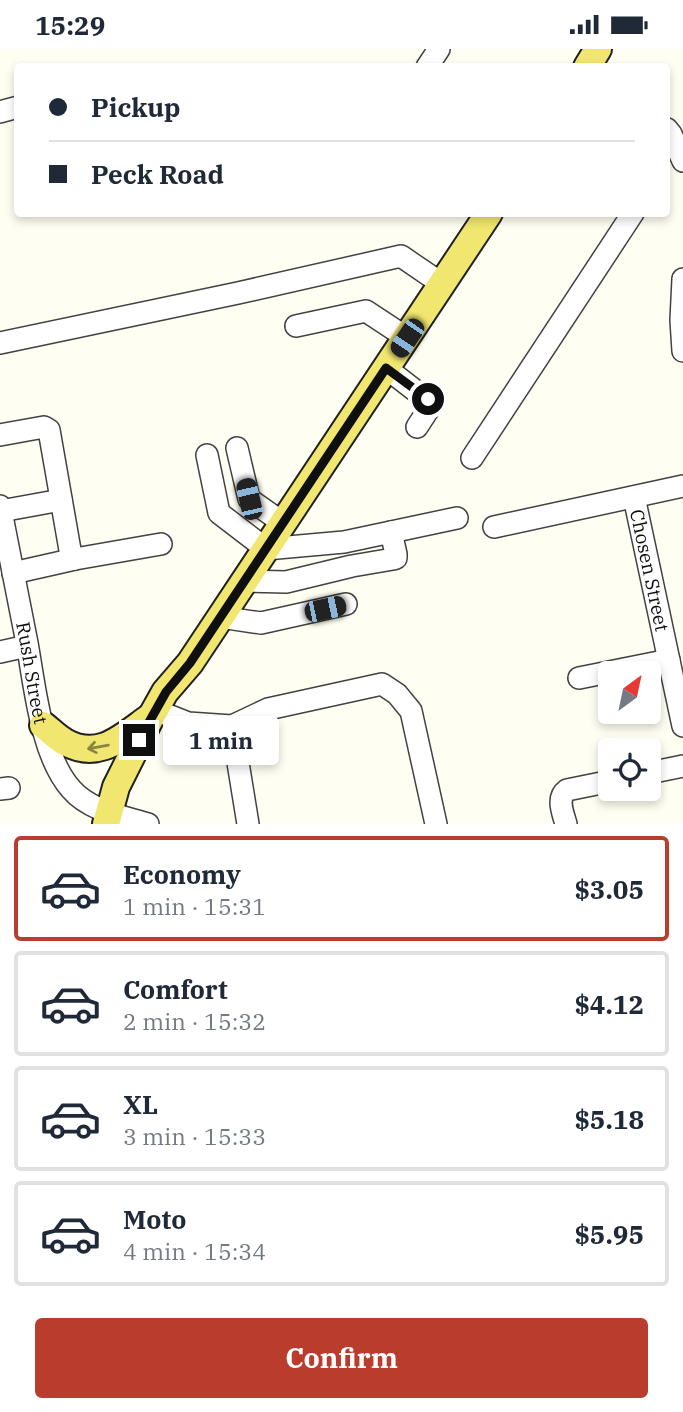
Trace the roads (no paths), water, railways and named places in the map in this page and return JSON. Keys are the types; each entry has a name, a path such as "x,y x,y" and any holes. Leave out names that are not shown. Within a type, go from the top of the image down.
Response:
{"main road":[{"path":"108,818 116,787 166,692 190,663 486,217"},
{"path":"43,725 65,742 83,749 98,750 114,743 153,713"}],"street":[{"path":"472,458 630,217"},
{"path":"0,343 238,293 401,255 442,283"},
{"path":"683,279 683,351"},
{"path":"296,326 366,311 407,338"},
{"path":"386,368 430,402 430,407 417,427"},
{"path":"0,435 44,426 49,430 70,550 75,559"},
{"path":"237,447 249,499 283,523"},
{"path":"207,455 219,513 266,549 344,542 457,518"},
{"path":"495,527 683,487"},
{"name":"Chosen Street","path":"634,497 683,726"},
{"path":"1,509 61,500"},
{"name":"Rush Street","path":"1,509 37,701 49,748 71,789 89,804 108,818 148,824"},
{"path":"244,581 286,582 396,558 391,532"},
{"path":"13,573 161,544"},
{"path":"220,617 261,623 346,604"},
{"path":"0,652 27,646"},
{"path":"579,678 669,660"},
{"path":"153,713 188,723 232,726 268,709 382,684 397,694 411,711 436,824"},
{"path":"232,726 248,824"},
{"path":"661,771 683,766"},
{"path":"566,824 562,794 567,790 598,784"}]}
